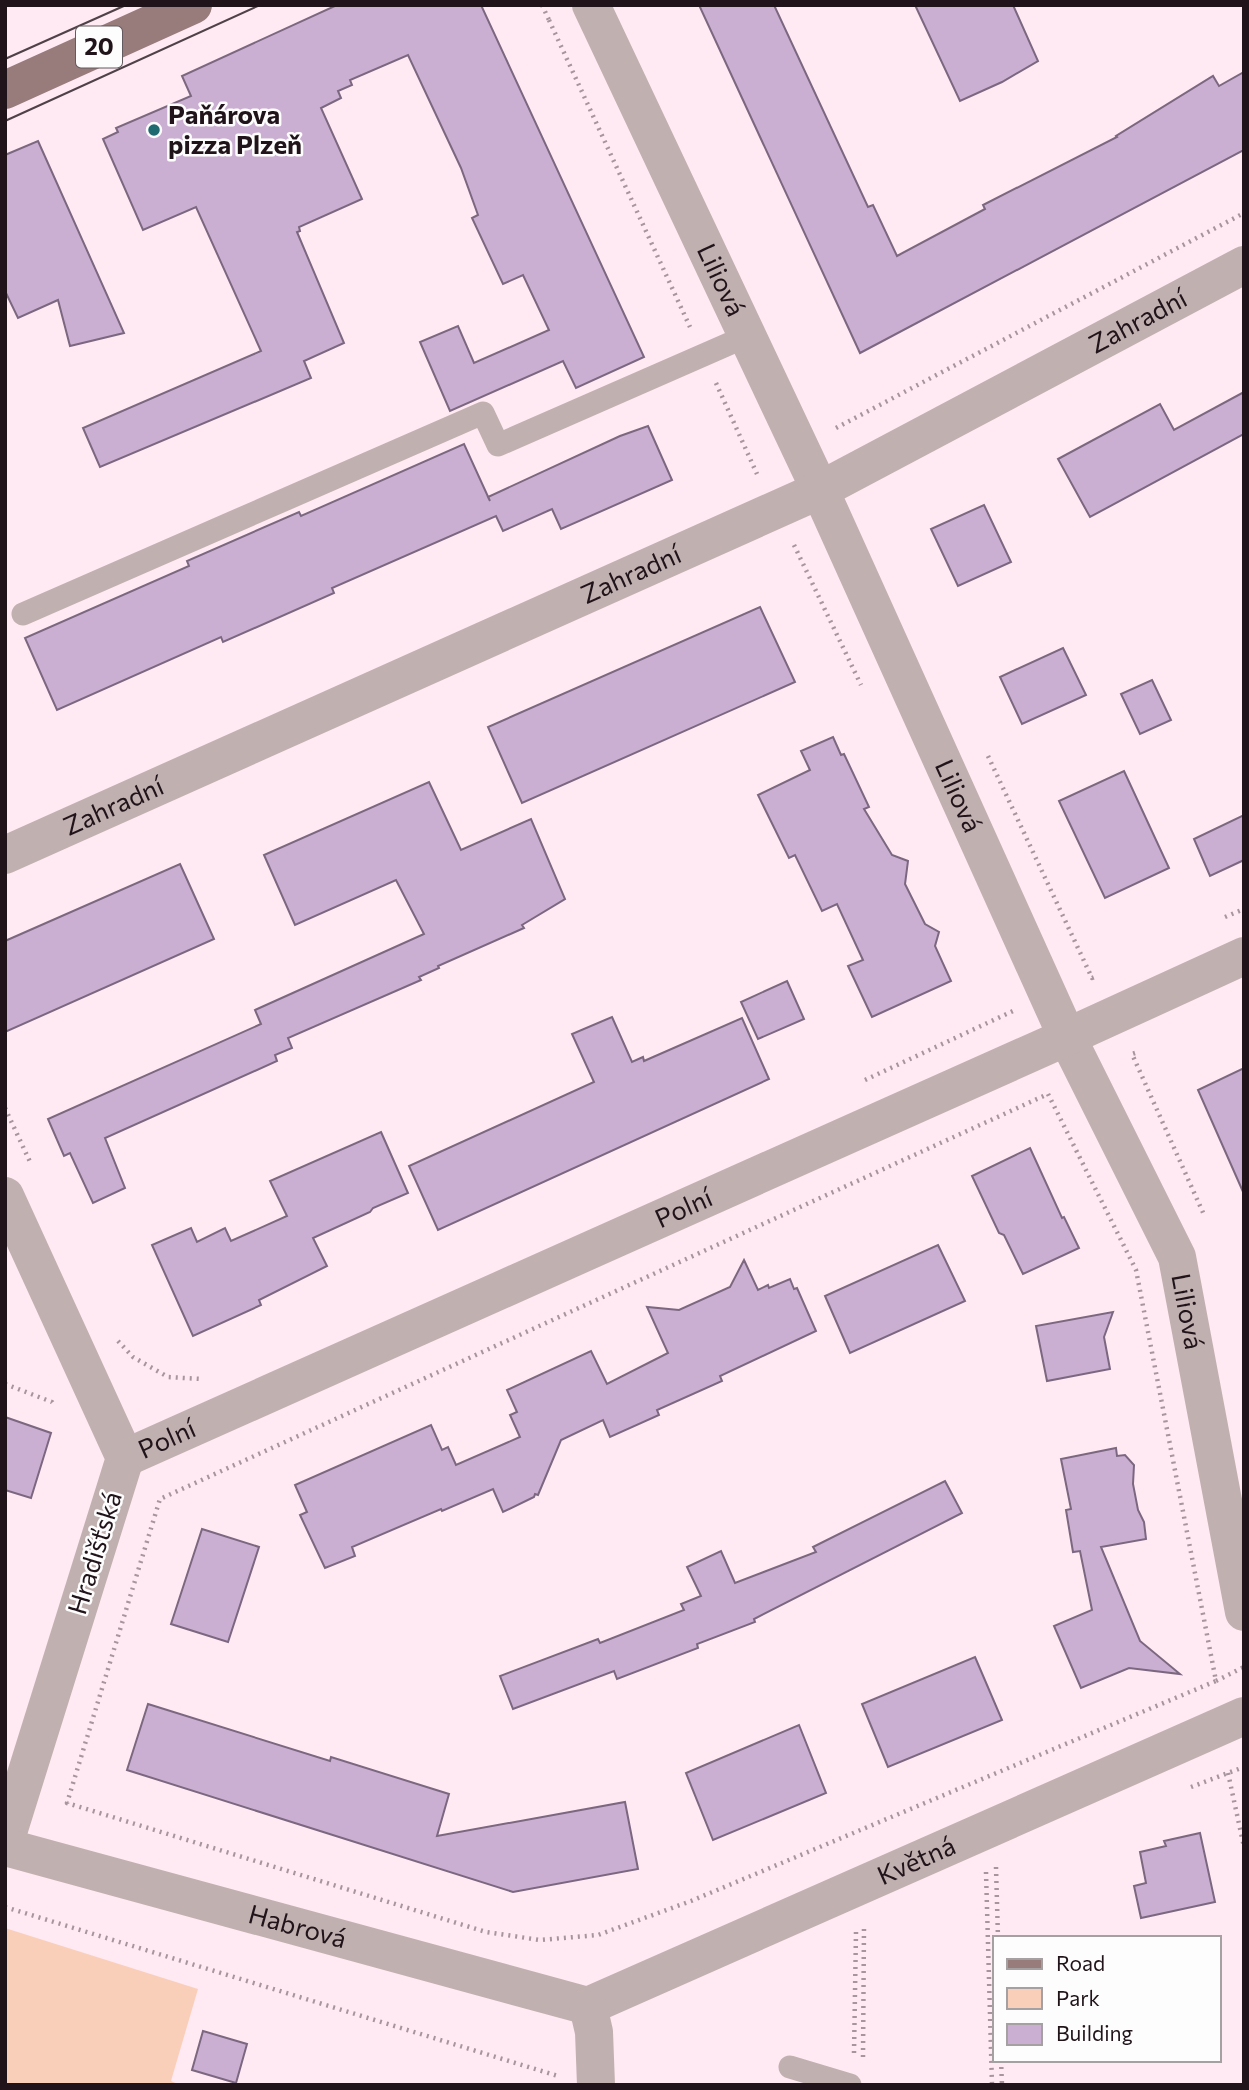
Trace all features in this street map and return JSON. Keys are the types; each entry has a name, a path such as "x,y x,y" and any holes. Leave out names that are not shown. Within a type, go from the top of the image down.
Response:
{"main road":[{"name":"20","path":"5,90 193,5"}],"street":[{"name":"Liliová","path":"591,5 820,490 1067,1037 1177,1257 1244,1612"},
{"name":"Zahradní","path":"5,855 820,490 1244,265"},
{"name":"Polní","path":"125,1458 1244,956"},
{"name":"Hradišťská","path":"5,1196 125,1458 5,1845"},
{"name":"Květná","path":"588,2006 1244,1717"},
{"name":"Habrová","path":"5,1845 588,2006"},
{"path":"588,2006 594,2032 596,2085"}],"lane":[{"path":"23,614 483,412 498,445 747,336"},
{"path":"790,2067 850,2085"}],"path":[{"path":"549,20 759,478"},
{"path":"835,429 1244,213"},
{"path":"794,545 866,696"},
{"path":"988,755 1092,978 1105,972"},
{"path":"1219,920 1244,909"},
{"path":"864,1080 1015,1010"},
{"path":"1216,1681 1136,1270 1048,1094 160,1499 67,1803 486,1932 540,1940 598,1936 704,1896 1216,1681 1244,1667"},
{"path":"5,1108 33,1171"},
{"path":"110,1331 133,1357 168,1377 213,1380"},
{"path":"5,1384 52,1402 59,1413"},
{"path":"992,2085 986,1866 995,1862 998,1936"},
{"path":"5,1907 559,2077"},
{"path":"863,2057 864,1918"},
{"path":"853,2057 857,1921"},
{"path":"1002,2062 1002,2085"}],"green space":[{"path":"5,1928 198,1989 171,2081 180,2085 5,2085"}],"building":[{"path":"337,5 481,5 644,357 576,388 563,361 450,411 420,342 458,326 474,363 549,330 523,275 503,284 472,218 478,215 461,168 408,55 350,80 352,85 338,91 341,98 321,108 362,199 299,227 300,231 297,232 344,343 304,361 311,378 100,467 83,428 261,351 196,207 143,230 103,139 118,132 116,128 191,96 182,76"},
{"path":"699,5 774,5 868,207 873,205 897,256 985,209 983,205 1117,137 1213,76 1219,86 1244,72 1244,150 860,353"},
{"path":"915,5 1013,5 1038,61 1002,82 960,101"},
{"path":"38,141 124,333 70,346 58,300 18,318 5,291 5,155"},
{"path":"1244,392 1244,434 1090,517 1058,459 1160,404 1174,430"},
{"path":"648,426 672,480 561,529 552,509 503,531 496,516 332,588 334,593 223,642 221,637 57,710 25,638 189,566 187,561 299,512 301,516 464,444 488,497 620,436"},
{"path":"984,505 1011,562 958,586 931,529"},
{"path":"760,607 795,682 522,803 488,727"},
{"path":"1063,648 1086,695 1022,724 1000,677"},
{"path":"1152,680 1171,720 1140,734 1121,694"},
{"path":"833,737 869,807 864,809 892,855 908,861 905,884 925,924 939,932 935,946 951,981 872,1017 848,966 863,960 837,904 822,911 795,855 789,858 758,795 810,770 801,751"},
{"path":"1124,771 1169,868 1105,898 1059,801"},
{"path":"429,782 461,850 531,819 565,899 522,925 524,928 438,966 439,968 419,977 421,980 288,1038 292,1048 275,1055 277,1061 105,1138 125,1188 93,1203 70,1153 64,1156 48,1119 261,1024 255,1010 424,934 396,880 295,925 264,855"},
{"path":"1244,815 1244,860 1210,876 1194,839"},
{"path":"180,864 214,939 5,1032 5,941"},
{"path":"787,981 804,1019 758,1039 741,1002"},
{"path":"612,1017 632,1062 643,1057 644,1061 742,1018 769,1079 438,1230 409,1166 594,1082 572,1034"},
{"path":"1244,1068 1244,1194 1198,1090"},
{"path":"381,1132 408,1193 313,1238 327,1266 259,1300 261,1305 193,1336 152,1245 191,1228 197,1242 225,1228 231,1241 287,1216 270,1181"},
{"path":"1030,1148 1079,1248 1023,1274 1004,1235 999,1233 972,1176"},
{"path":"938,1245 965,1301 850,1353 825,1296"},
{"path":"744,1260 758,1290 790,1279 794,1289 797,1288 816,1331 720,1376 722,1381 657,1410 659,1415 610,1437 603,1420 561,1440 538,1495 535,1494 534,1497 503,1512 493,1489 352,1547 355,1556 325,1568 300,1515 307,1512 295,1485 431,1425 442,1450 448,1447 456,1465 520,1437 510,1415 517,1412 507,1390 591,1351 607,1384 668,1353 647,1307 679,1310 730,1287"},
{"path":"1113,1312 1104,1337 1110,1369 1047,1381 1036,1326"},
{"path":"5,1417 51,1433 31,1498 5,1490"},
{"path":"1116,1448 1117,1456 1125,1455 1134,1465 1133,1484 1146,1539 1101,1547 1140,1641 1180,1674 1129,1668 1081,1688 1054,1626 1092,1610 1080,1551 1073,1552 1066,1510 1071,1509 1061,1459"},
{"path":"945,1481 962,1513 754,1619 755,1622 697,1644 698,1648 617,1679 614,1671 513,1709 500,1676 598,1639 600,1643 684,1610 681,1604 701,1596 687,1567 721,1551 735,1583 816,1552 813,1547"},
{"path":"202,1529 259,1547 228,1642 171,1624"},
{"path":"975,1657 1002,1720 888,1767 862,1704"},
{"path":"148,1704 330,1761 331,1757 449,1794 437,1836 625,1802 638,1869 513,1892 127,1770"},
{"path":"799,1725 826,1793 713,1840 686,1773"},
{"path":"1200,1833 1215,1902 1141,1918 1134,1886 1146,1883 1140,1852 1166,1846 1164,1841"},
{"path":"203,2031 247,2044 236,2083 192,2070"}],"tram line":[{"path":"5,59 126,5"},
{"path":"5,121 260,5"}],"place":[{"name":"Paňárova pizza Plzeň","path":"154,130"}]}
